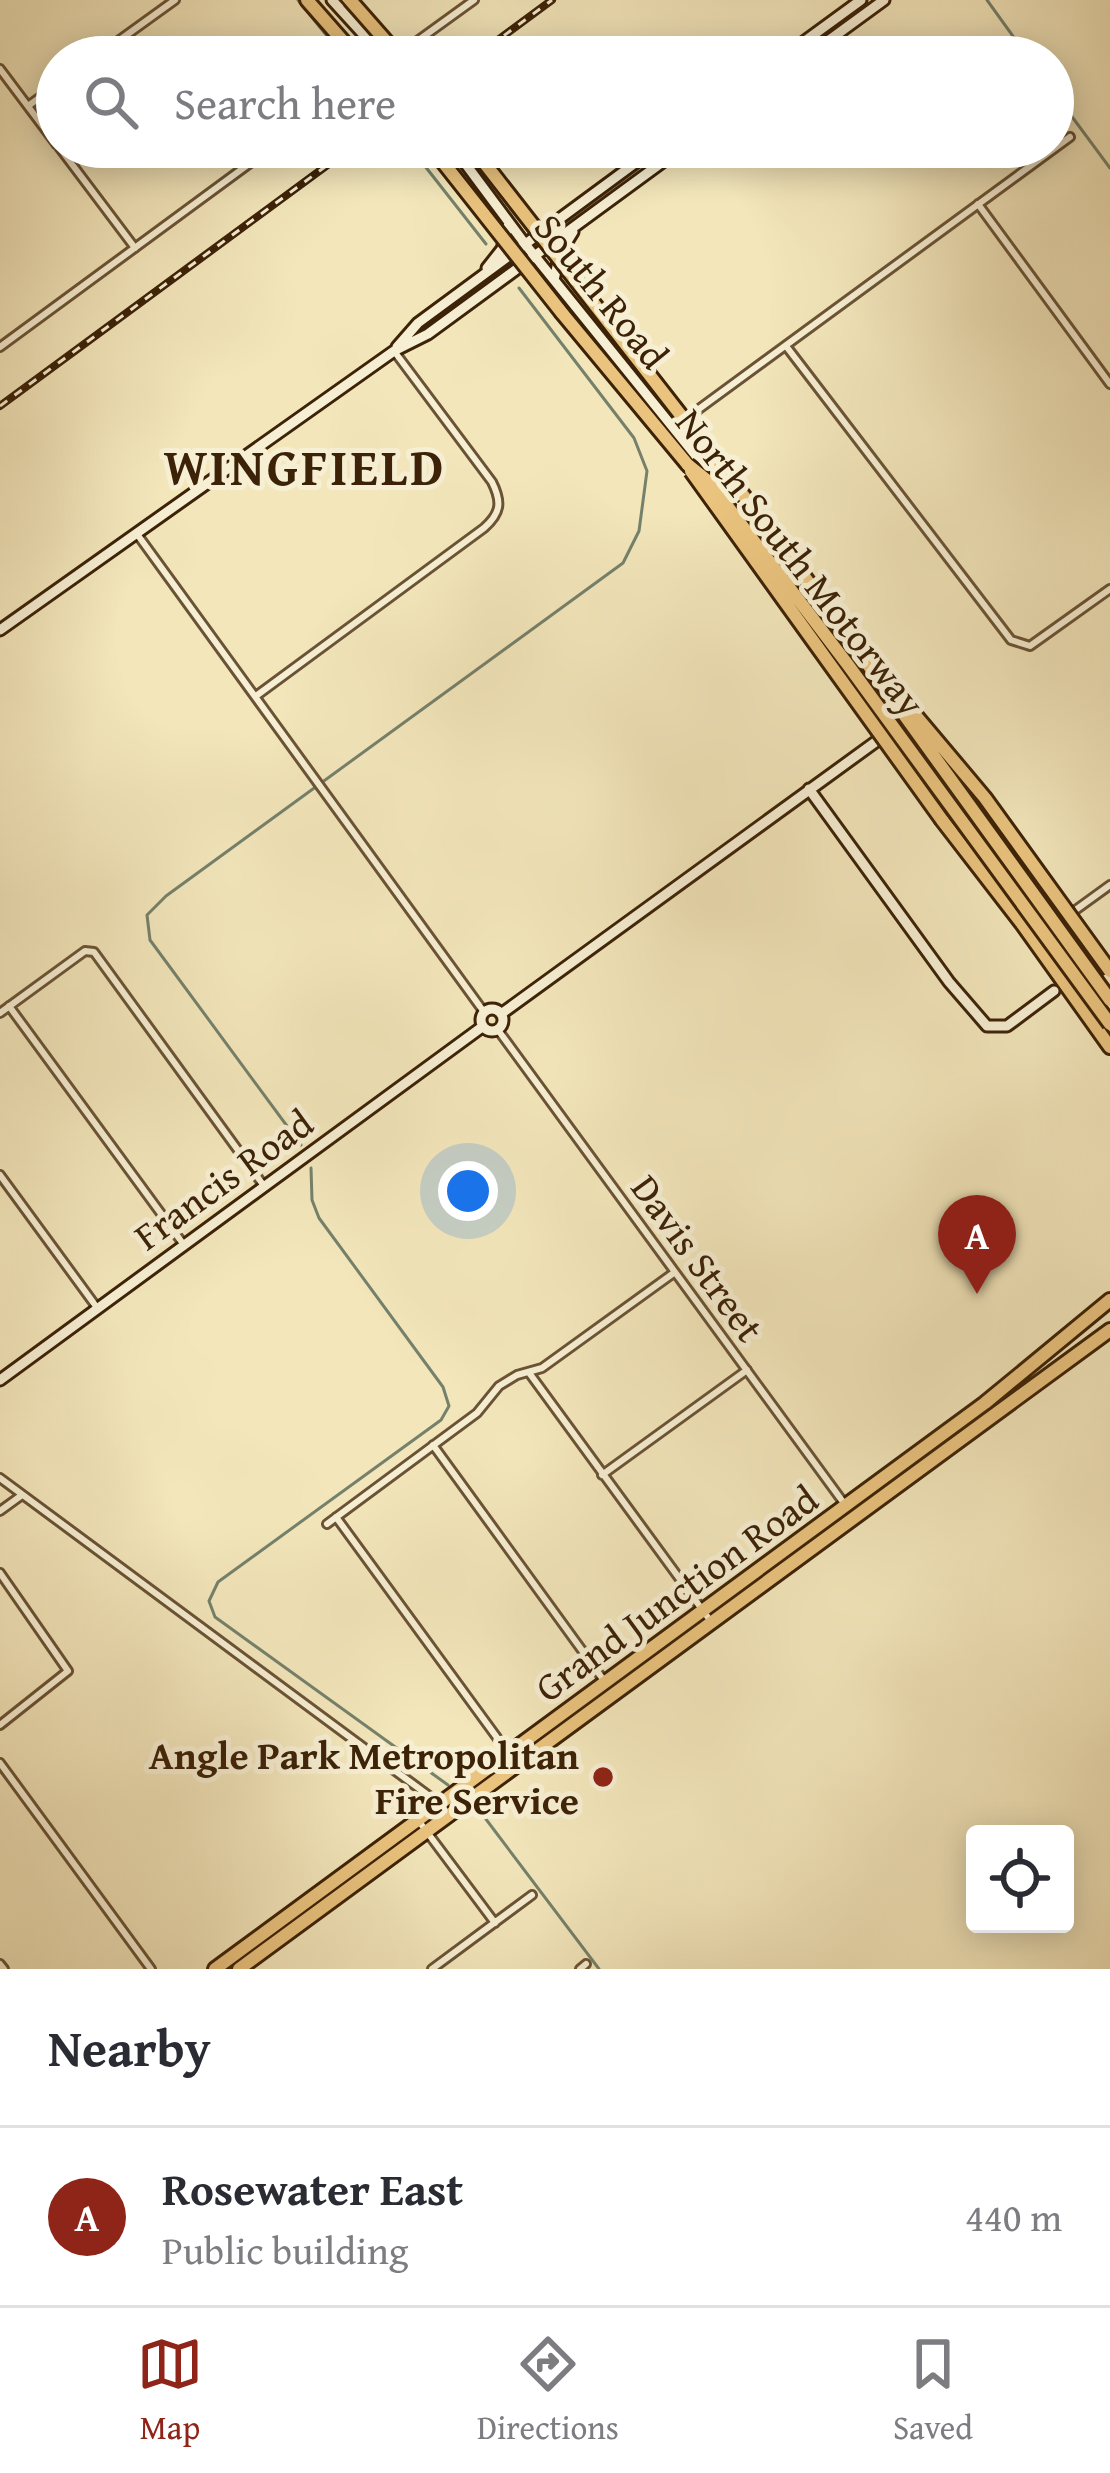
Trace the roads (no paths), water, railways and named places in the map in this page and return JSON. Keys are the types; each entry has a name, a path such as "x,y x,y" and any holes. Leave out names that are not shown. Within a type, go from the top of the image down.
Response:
{"highway":[{"path":"307,0 339,36"},
{"path":"350,0 380,36"},
{"name":"North South Motorway","path":"448,168 688,465 709,482 1110,1024"},
{"name":"North South Motorway","path":"488,168 764,521 1110,1000"},
{"path":"688,465 705,495 1110,1047"},
{"path":"880,677 985,798 1110,971"},
{"name":"Grand Junction Road","path":"513,1759 712,1623 1110,1300"},
{"name":"Grand Junction Road","path":"214,1969 444,1810 703,1610 1110,1330"},
{"name":"Grand Junction Road","path":"239,1969 351,1878"}],"street":[{"path":"125,36 175,0"},
{"path":"332,0 365,36"},
{"path":"426,36 474,0"},
{"path":"812,36 861,0"},
{"path":"835,36 884,0"},
{"path":"0,69 36,117"},
{"path":"28,106 36,100"},
{"path":"75,168 135,248"},
{"path":"0,347 244,168"},
{"name":"South Road","path":"468,168 788,570 1038,914 1059,922"},
{"path":"394,351 418,323 628,168"},
{"path":"0,630 394,351 428,334 654,168"},
{"path":"673,428 1028,168"},
{"path":"625,170 634,182"},
{"path":"978,205 1110,384"},
{"path":"554,280 560,253 584,219"},
{"path":"480,277 502,249 508,223"},
{"path":"786,346 1011,640 1030,646 1110,589"},
{"path":"256,695 484,528 499,511 492,482 394,351"},
{"path":"135,531 484,1012 482,1027 498,1030 501,1014 495,1009 484,1012"},
{"path":"501,1014 901,724"},
{"path":"809,789 949,982 987,1026 1007,1026 1054,991 1058,975"},
{"path":"1059,922 1110,885"},
{"path":"0,1013 90,950 265,1186"},
{"path":"1054,991 1073,996"},
{"path":"9,1006 184,1245"},
{"name":"Francis Road","path":"0,1380 482,1027"},
{"name":"Davis Street","path":"498,1030 850,1511"},
{"path":"0,1174 98,1309"},
{"path":"327,1524 477,1413 499,1386 517,1375 530,1374 675,1272"},
{"path":"602,1474 746,1370"},
{"path":"530,1374 712,1623"},
{"path":"433,1445 614,1694"},
{"path":"0,1478 444,1810"},
{"path":"0,1510 22,1495"},
{"path":"336,1517 513,1759"},
{"path":"0,1573 68,1671 0,1725"},
{"path":"0,1763 151,1969"},
{"path":"422,1826 495,1923"},
{"path":"432,1969 532,1895"}],"waterway":[{"path":"298,0 327,36"},
{"path":"987,0 1013,36"},
{"path":"1074,119 1110,168"},
{"path":"426,168 486,244"},
{"path":"301,1145 150,940 147,915 166,896 623,563 639,531 647,471 634,438 519,288"},
{"path":"311,1168 312,1200 319,1218 443,1387 449,1406 441,1420 218,1582 209,1601 215,1617 448,1785"},
{"path":"476,1806 599,1969"}],"railway":[{"path":"503,36 552,0"},
{"path":"0,406 323,168"}],"place":[{"name":"Rosewater East","path":"977,1294"},
{"name":"Angle Park Metropolitan Fire Service","path":"603,1777"}],"district":[{"name":"WINGFIELD","path":"305,467"}]}
